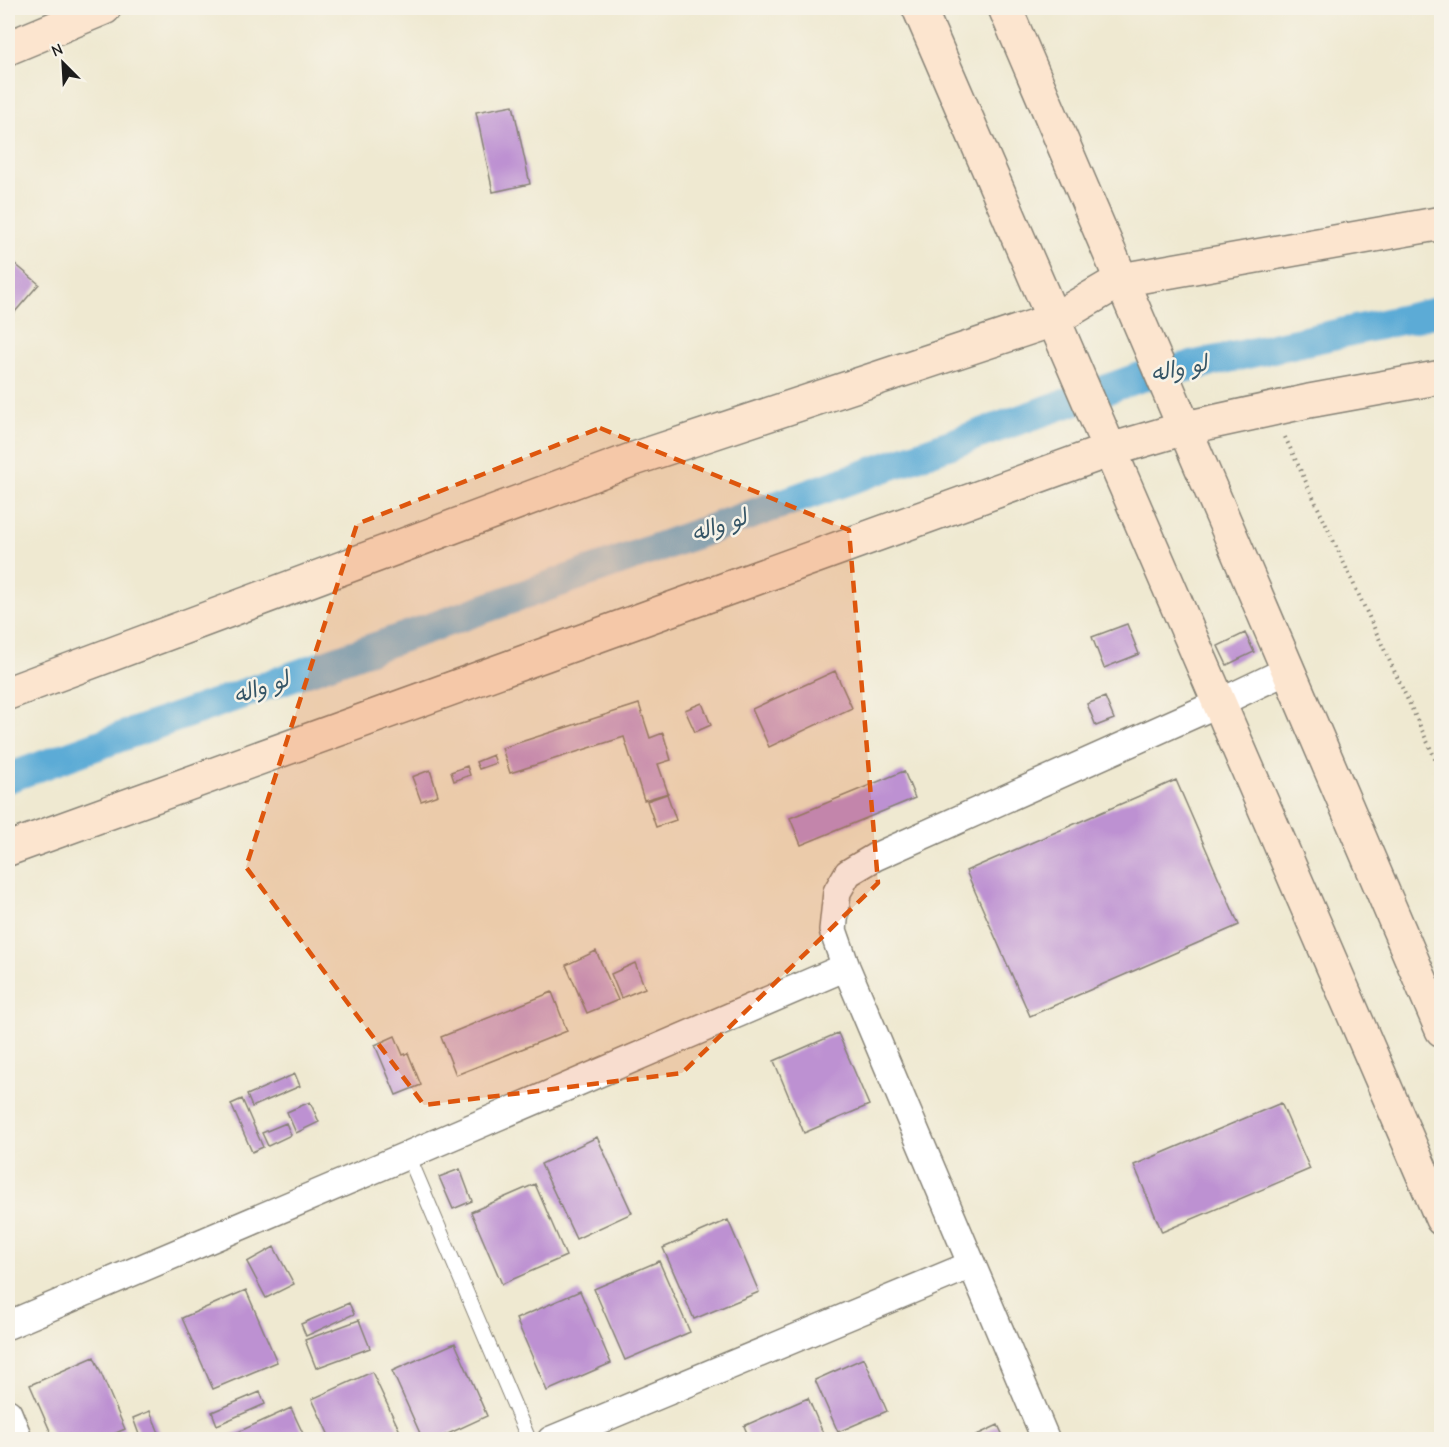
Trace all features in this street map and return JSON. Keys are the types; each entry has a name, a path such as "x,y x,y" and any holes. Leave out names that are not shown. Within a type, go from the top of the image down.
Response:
{"street":[{"path":"8,48 104,8"},
{"path":"919,8 1442,1219"},
{"path":"1005,8 1442,1030"},
{"path":"8,693 634,459 1058,331 1127,293 1442,222"},
{"path":"8,849 1105,439 1179,416 1272,410 1442,377"},
{"path":"1046,1440 846,967 833,930 837,892 848,873 875,857 1288,670"},
{"path":"8,1325 846,967"},
{"path":"551,1440 971,1265"},
{"path":"8,1413 19,1440"}],"lane":[{"path":"408,1155 529,1440"}],"path":[{"path":"1272,410 1434,756 1442,778"}],"highlighted area":[{"path":"600,428 849,530 878,883 682,1073 424,1105 246,867 357,524"}],"building":[{"path":"513,105 530,184 493,192 476,112"},
{"path":"8,258 39,284 8,320"},
{"path":"1127,624 1139,654 1104,668 1092,637"},
{"path":"1245,633 1254,652 1227,665 1218,646"},
{"path":"835,671 852,708 769,747 752,709"},
{"path":"1105,697 1114,719 1096,726 1087,704"},
{"path":"702,703 711,725 695,732 685,710"},
{"path":"639,704 650,738 663,733 671,760 658,764 668,793 644,800 624,737 510,773 502,748"},
{"path":"493,755 496,763 479,769 476,762"},
{"path":"467,766 470,775 454,781 451,772"},
{"path":"430,770 438,795 421,801 412,777"},
{"path":"904,771 915,798 801,845 790,818"},
{"path":"1176,780 1239,925 1030,1016 966,871"},
{"path":"667,794 676,820 656,827 647,801"},
{"path":"596,951 618,1000 587,1013 566,965"},
{"path":"635,963 645,988 621,998 611,974"},
{"path":"552,992 567,1031 456,1075 441,1037"},
{"path":"838,1033 869,1105 804,1133 774,1061"},
{"path":"395,1036 403,1055 408,1053 421,1085 396,1095 375,1045"},
{"path":"295,1074 300,1086 252,1107 247,1095"},
{"path":"242,1099 263,1147 252,1152 231,1104"},
{"path":"310,1102 319,1122 296,1133 287,1112"},
{"path":"1281,1103 1310,1169 1162,1232 1134,1165"},
{"path":"286,1123 291,1135 268,1146 262,1133"},
{"path":"597,1137 632,1213 576,1239 541,1164"},
{"path":"460,1169 472,1201 453,1209 439,1177"},
{"path":"535,1184 566,1256 502,1284 471,1212"},
{"path":"728,1220 759,1292 694,1319 663,1248"},
{"path":"274,1247 294,1284 266,1298 247,1262"},
{"path":"659,1261 690,1332 625,1360 594,1289"},
{"path":"246,1290 277,1362 213,1389 182,1318"},
{"path":"580,1291 611,1363 547,1391 516,1319"},
{"path":"349,1303 354,1314 306,1336 301,1324"},
{"path":"359,1320 370,1348 316,1368 305,1340"},
{"path":"455,1343 487,1416 435,1440 423,1440 392,1371"},
{"path":"94,1357 125,1429 100,1440 54,1440 30,1385"},
{"path":"864,1358 887,1411 838,1432 815,1380"},
{"path":"372,1372 404,1440 331,1440 312,1399"},
{"path":"260,1392 265,1404 217,1425 212,1412"},
{"path":"808,1398 826,1440 750,1440 744,1426"},
{"path":"291,1408 306,1440 231,1440 229,1436"},
{"path":"150,1411 159,1433 141,1440 133,1418"},
{"path":"998,1425 1005,1440 966,1440"}],"waterway":[{"name":"لو واله","path":"8,778 1141,377 1442,311"}]}
